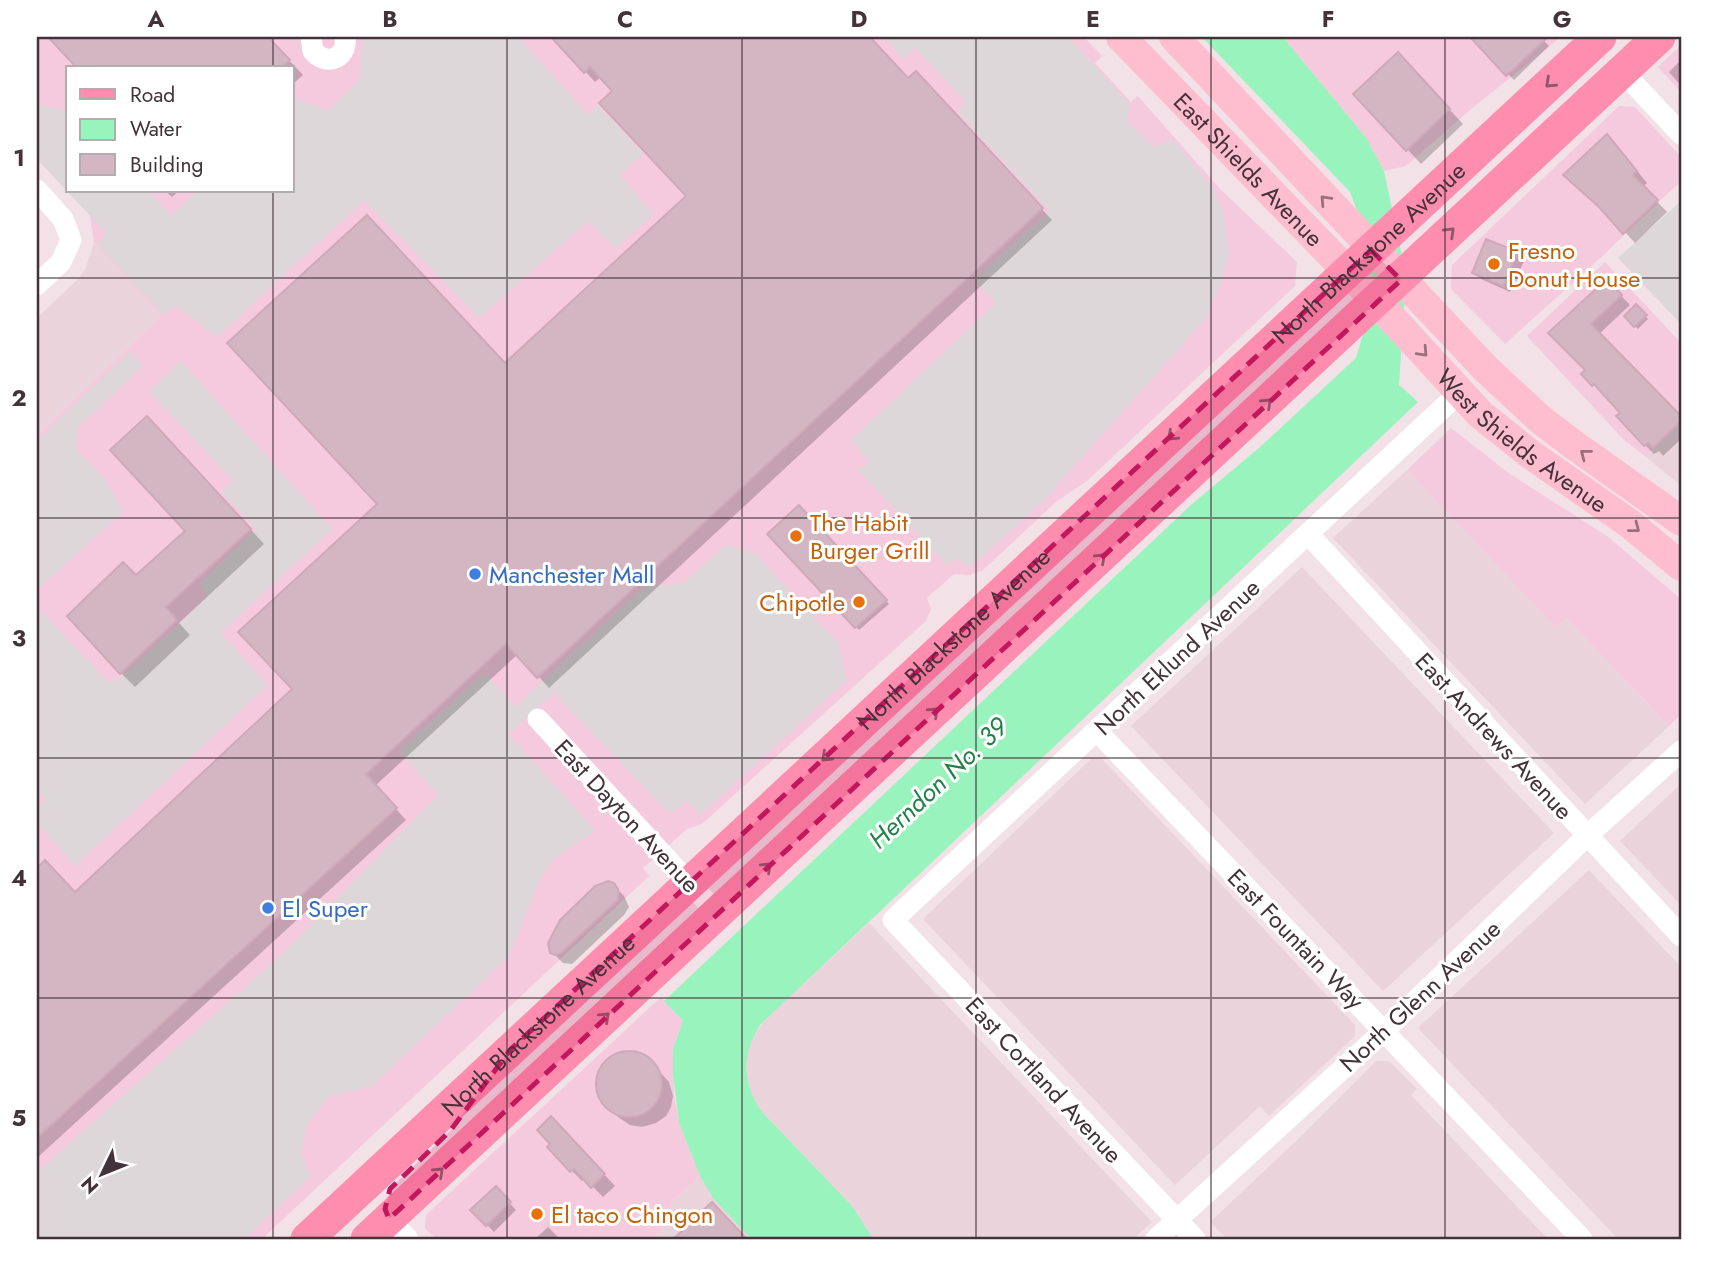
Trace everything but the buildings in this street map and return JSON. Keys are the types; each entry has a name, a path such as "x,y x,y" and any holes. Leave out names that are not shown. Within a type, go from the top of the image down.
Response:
{"main road":[{"name":"East Shields Avenue","path":"1121,37 1377,302"},
{"name":"East Shields Avenue","path":"1174,37 1401,279"},
{"name":"North Blackstone Avenue","path":"307,1239 1600,37"},
{"name":"North Blackstone Avenue","path":"388,1232 716,913 1377,302 1659,37"},
{"name":"West Shields Avenue","path":"1401,279 1486,369 1542,420 1597,463 1681,522"},
{"name":"West Shields Avenue","path":"1377,302 1480,414 1520,446 1630,524 1681,566"},
{"path":"388,1232 385,1199 390,1189 450,1131 511,1049"}],"street":[{"path":"311,37 313,51 322,59 328,60 343,52 345,37"},
{"path":"1622,71 1681,134"},
{"path":"37,190 63,219 71,240 61,262 37,285"},
{"name":"North Eklund Avenue","path":"893,920 1460,392"},
{"name":"East Andrews Avenue","path":"1308,534 1681,936"},
{"name":"East Dayton Avenue","path":"538,719 716,913"},
{"name":"East Fountain Way","path":"1097,731 1582,1239"},
{"name":"North Glenn Avenue","path":"1156,1239 1384,1031 1587,836 1681,751"},
{"name":"East Cortland Avenue","path":"893,920 1195,1239"}],"highlighted area":[{"path":"1371,250 1401,280 389,1219 385,1209 390,1189 450,1131 511,1049"}],"shaded area":[{"path":"37,37 1084,37 1102,56 1095,63 1131,102 1138,96 1220,189 1297,262 1295,286 1087,481 1056,502 983,570 970,575 954,574 927,598 931,609 926,621 702,824 687,829 643,868 649,876 262,1239 37,1239 37,436 162,316 94,243 90,215 73,192 294,192 294,66 66,66 66,185 37,153"},
{"path":"368,37 518,37 587,114 598,105 643,154 620,175 653,214 616,248 588,221 479,318 364,200 217,337 175,306 164,315 97,244 106,233 68,192 149,192 171,215 197,192 294,192 294,102 297,99 328,110 360,79 362,42"},
{"path":"884,37 1068,37 1130,104 1127,121 1154,147 1172,139 1214,189 1224,216 1229,251 1222,281 1206,318 1042,502 969,568 958,558 947,565 857,469 870,463 851,440 996,303 974,280 1047,213 1047,208 957,112 966,102 915,48 903,58"},
{"path":"1283,37 1561,37 1470,110 1406,166 1384,171 1367,139"},
{"path":"1681,45 1681,92 1658,67"},
{"path":"37,104 66,113 66,190 37,159"},
{"path":"1619,106 1635,107 1681,157 1681,181 1505,344 1451,289 1452,265"},
{"path":"1681,201 1681,324 1618,258"},
{"path":"94,243 163,316 37,436 37,318 85,270"},
{"path":"1605,262 1681,343 1681,423 1646,457 1624,440 1527,336"},
{"path":"130,351 143,366 78,427 77,450 104,479 124,511 37,590 37,441"},
{"path":"181,361 332,529 221,633 268,685 75,866 37,823 37,809 46,799 37,790 37,607 108,682 119,679 182,622 207,595 199,585 256,529 221,491 233,481 149,391"},
{"path":"1681,423 1681,481 1679,484 1646,457"},
{"path":"1451,428 1510,474 1607,536 1681,599 1681,714 1669,726 1566,618 1556,627 1407,470"},
{"path":"1407,470 1556,626 1566,618 1669,726 1585,804 1333,538"},
{"path":"726,545 756,554 838,643 847,680 700,815 687,801 670,814 554,693 508,734 596,831 553,859 539,881 509,956 372,1086 328,1097 306,1127 302,1154 310,1177 244,1239 40,1239 37,1236 37,1172 277,959 438,795 399,751 485,673 515,707 645,586 681,584"},
{"path":"1302,567 1554,833 1383,991 1131,726"},
{"path":"1092,758 1102,759 1355,1025 1355,1036 1269,1116 1260,1106 1175,1185 923,919"},
{"path":"1681,784 1681,905 1620,841"},
{"path":"1589,870 1681,967 1681,1239 1618,1239 1418,1028"},
{"path":"869,923 1152,1222 1133,1239 873,1239 853,1207 763,1113 752,1096 746,1075 747,1054 754,1034 767,1018"},
{"path":"661,997 683,1021 673,1049 674,1095 679,1123 700,1176 672,1201 662,1229 652,1239 592,1239 589,1236 585,1239 436,1239 425,1228 426,1215"},
{"path":"1376,1061 1389,1061 1417,1089 1411,1095 1548,1239 1227,1239 1210,1222"},
{"path":"700,1176 713,1198 751,1239 652,1239 662,1229 672,1201"}],"water":[{"name":"Herndon No. 39","path":"1202,37 1283,37 1367,139 1384,171 1406,275 1399,385 1418,402 760,1025 750,1047 746,1070 756,1102 763,1113 853,1207 873,1239 751,1239 713,1198 700,1176 679,1123 673,1075 673,1049 683,1021 664,1001 1192,504 1260,447 1356,358 1366,324 1360,218 1350,192"}],"place":[{"name":"Fresno Donut House","path":"1494,264"},
{"name":"The Habit Burger Grill","path":"796,536"},
{"name":"Manchester Mall","path":"475,574"},
{"name":"Chipotle","path":"859,602"},
{"name":"El Super","path":"268,908"},
{"name":"El taco Chingon","path":"537,1214"}]}
